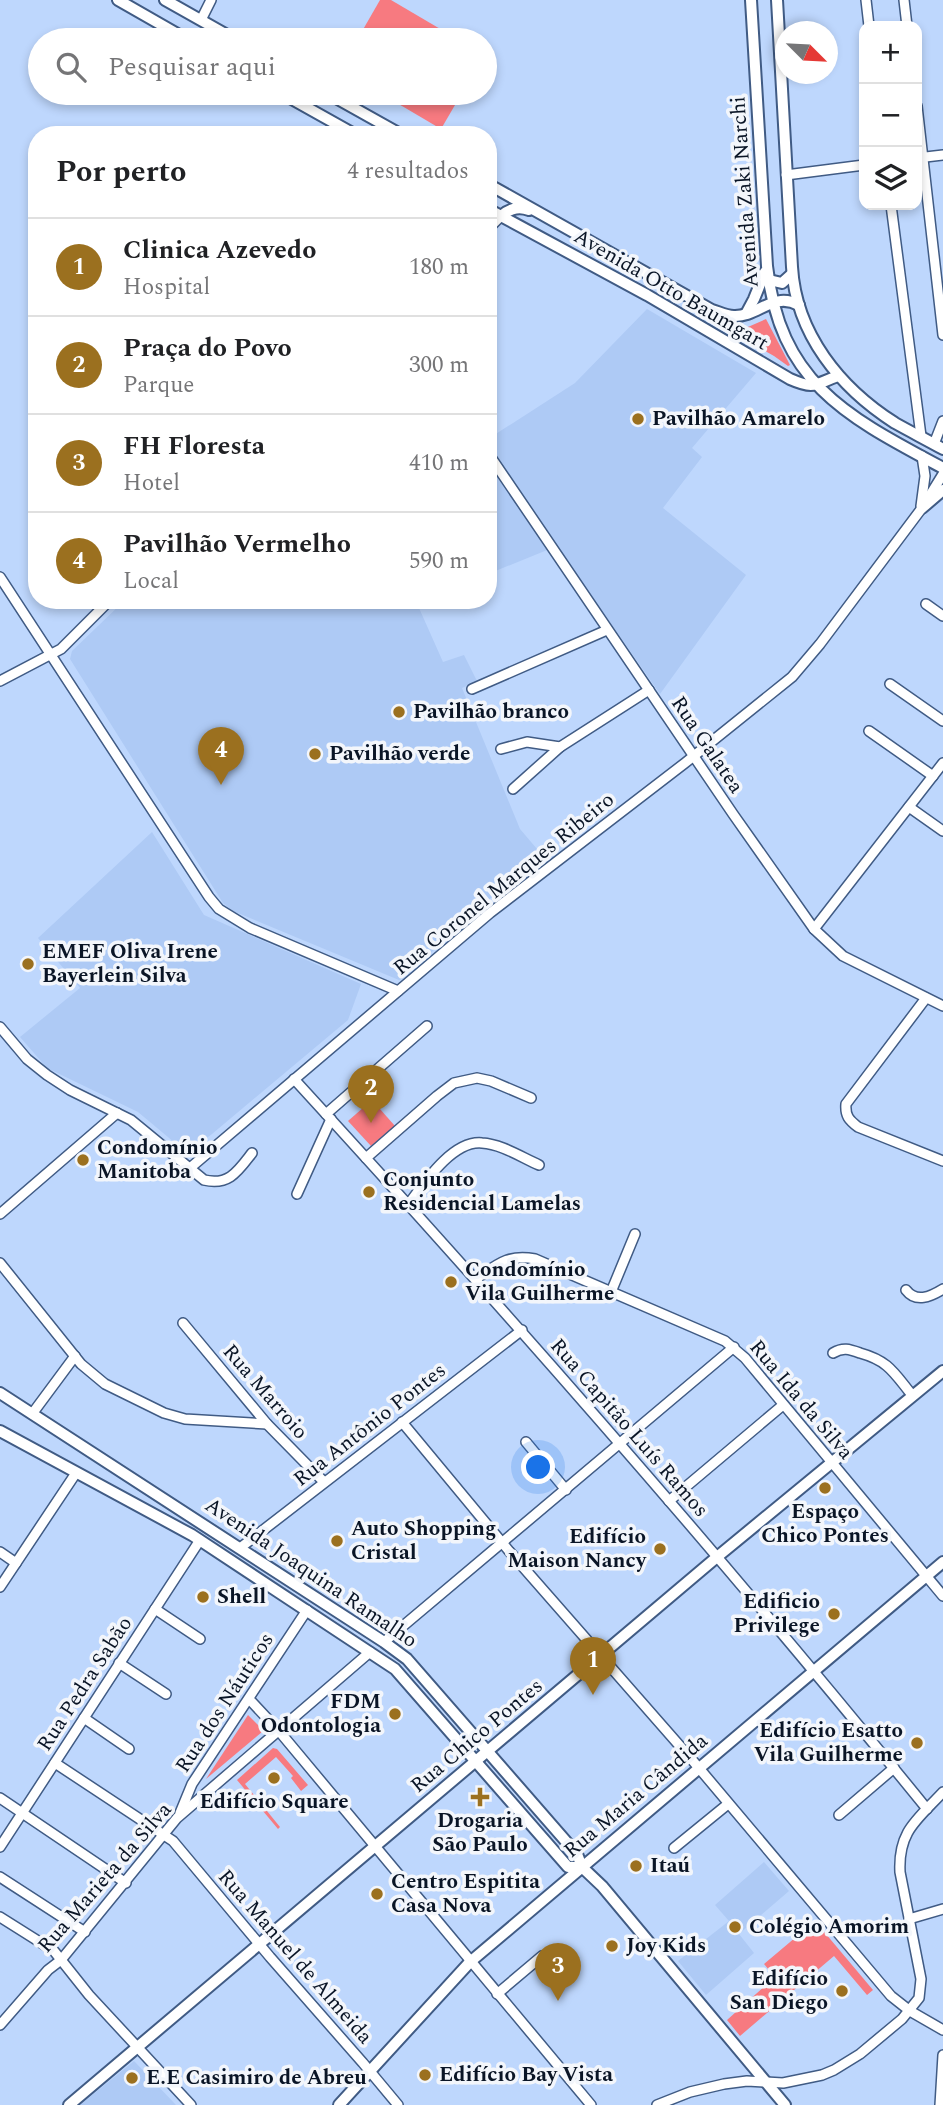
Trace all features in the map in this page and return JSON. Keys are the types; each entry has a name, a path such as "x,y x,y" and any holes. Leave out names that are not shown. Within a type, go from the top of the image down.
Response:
{"main road":[{"path":"118,0 167,28"},
{"path":"165,0 215,28"},
{"name":"Avenida Zaki Narchi","path":"751,0 767,266 774,302 790,345 816,386 834,403 943,468"},
{"name":"Avenida Zaki Narchi","path":"777,0 792,274 799,305 821,353 838,376 872,407 897,424 939,446"},
{"path":"302,105 340,126"},
{"path":"348,105 386,126"},
{"name":"Avenida Otto Baumgart","path":"497,189 712,310 735,316 745,315 774,302"},
{"path":"501,216 518,208 542,214"},
{"name":"Avenida Otto Baumgart","path":"497,214 647,295 790,379 807,386 816,386"},
{"path":"745,315 757,295 767,266"},
{"path":"769,280 782,283 792,274"},
{"path":"774,302 789,301 799,305"},
{"path":"816,386 838,376"},
{"path":"922,508 943,490"},
{"name":"Rua Chico Pontes","path":"69,2105 717,1557 943,1371"},
{"name":"Avenida Joaquina Ramalho","path":"0,1393 407,1659 577,1854 582,1867 602,1886 785,2105"},
{"path":"0,1400 13,1407 21,1407"},
{"name":"Avenida Joaquina Ramalho","path":"0,1431 200,1540 395,1669 568,1867 582,1867"},
{"name":"Rua Maria Cândida","path":"339,2105 470,1962 943,1562"}],"street":[{"path":"201,20 211,0"},
{"path":"866,0 868,21"},
{"path":"904,0 906,21"},
{"path":"922,158 943,155"},
{"path":"786,175 859,166"},
{"path":"922,173 943,335"},
{"path":"892,210 921,436"},
{"path":"497,220 501,216"},
{"path":"939,446 943,421"},
{"path":"922,456 925,475 922,508"},
{"name":"Rua Galatea","path":"497,466 814,929 843,956 943,1006"},
{"name":"Rua Coronel Marques Ribeiro","path":"0,577 219,909 250,928 398,991 490,913 792,677 922,508 943,474"},
{"path":"926,604 943,616"},
{"path":"0,681 61,649 101,609"},
{"path":"472,688 607,630"},
{"path":"890,684 943,721"},
{"path":"513,789 560,747 649,691"},
{"path":"869,731 933,776"},
{"path":"501,749 527,742 560,747"},
{"path":"814,929 943,763"},
{"path":"909,807 943,831"},
{"path":"190,1168 398,991"},
{"path":"926,998 846,1104 845,1112 848,1120 858,1127 943,1161"},
{"path":"297,1194 328,1117 427,1026"},
{"path":"0,1027 27,1059 47,1076 143,1129 204,1180 214,1182 235,1174 252,1153"},
{"name":"Rua Capitão Luís Ramos","path":"294,1079 522,1330 717,1557 927,1809"},
{"path":"366,1158 454,1083 477,1079 491,1080 531,1098"},
{"path":"0,1214 117,1113"},
{"path":"408,1205 431,1174 471,1143 490,1145 539,1165"},
{"path":"611,1292 635,1234"},
{"name":"Rua Ida da Silva","path":"477,1279 503,1261 523,1257 535,1259 715,1337 734,1348 746,1358 943,1596"},
{"path":"0,1263 81,1364 105,1384 164,1413 196,1421 267,1424"},
{"path":"905,1290 910,1296 921,1298 932,1296 943,1289"},
{"name":"Rua Marroio","path":"183,1323 267,1424 324,1482"},
{"name":"Rua Antônio Pontes","path":"240,1548 522,1330"},
{"path":"384,1642 734,1348"},
{"path":"833,1353 845,1348 877,1357 888,1365 912,1395"},
{"path":"32,1414 75,1356"},
{"path":"669,1501 783,1405"},
{"path":"402,1422 502,1543 699,1768 891,1996 910,2011 943,2030"},
{"path":"526,1442 566,1490"},
{"path":"0,1587 76,1474"},
{"name":"Rua Pedra Sabão","path":"2,1841 200,1540"},
{"path":"0,1552 16,1563"},
{"path":"155,1609 200,1639"},
{"name":"Rua dos Náuticos","path":"177,1818 192,1784 307,1610"},
{"name":"Rua Marieta da Silva","path":"0,2025 85,1932 177,1818 370,1652"},
{"path":"119,1663 166,1694"},
{"path":"249,1699 279,1731 374,1848 592,2105"},
{"path":"84,1718 130,1748"},
{"name":"Rua Manuel de Almeida","path":"55,1763 173,1841 398,2105"},
{"path":"839,1815 894,1768"},
{"path":"657,2105 690,2092 724,2084 747,2081 791,2082 834,2070 860,2054 910,2011 919,1998 921,1979 900,1872 901,1846 909,1829 943,1792"},
{"path":"0,1798 126,1883"},
{"path":"674,1848 728,1804"},
{"path":"0,1877 85,1932"},
{"path":"909,1919 943,1909"},
{"path":"0,1917 54,1951 137,2049 191,2105"},
{"path":"497,1994 542,1956"},
{"path":"940,2105 943,2055"}],"shaded area":[{"path":"380,0 391,0 439,28 364,28"},
{"path":"400,105 455,105 443,126 436,126"},
{"path":"647,309 756,373 692,448 702,457 663,508 746,575 660,694 557,546 497,570 497,433 575,383"},
{"path":"766,319 790,365 788,366 730,331 741,330"},
{"path":"116,609 419,609 443,662 464,655 477,681 462,688 520,829 543,856 494,895 399,980 233,911 223,903 70,659 72,651"},
{"path":"152,832 204,915 361,984 348,1020 187,1153 138,1112 47,1068 20,1037 80,988 38,938"},
{"path":"372,1100 395,1126 371,1146 348,1121"},
{"path":"248,1715 262,1732 206,1779"},
{"path":"273,1748 277,1749 308,1785 301,1791 291,1778 293,1776 276,1757 245,1784 280,1827 278,1829 237,1780"},
{"name":"Colégio Amorim","path":"764,1862 789,1891 739,1934 754,1953 706,1995 678,1961 729,1921 715,1905"},
{"path":"815,1921 873,1990 867,1995 834,1956 740,2036 727,2020 775,1977 764,1964"},
{"name":"E.E Casimiro de Abreu","path":"134,2061 176,2105 80,2105"}],"place":[{"name":"Pavilhão Amarelo","path":"638,419"},
{"name":"Pavilhão branco","path":"399,712"},
{"name":"Pavilhão verde","path":"315,754"},
{"name":"Pavilhão Vermelho","path":"221,785"},
{"name":"EMEF Oliva Irene Bayerlein Silva","path":"28,964"},
{"name":"Praça do Povo","path":"371,1123"},
{"name":"Condomínio Manitoba","path":"83,1160"},
{"name":"Conjunto Residencial Lamelas","path":"369,1192"},
{"name":"Condomínio Vila Guilherme","path":"451,1282"},
{"name":"Espaço Chico Pontes","path":"825,1488"},
{"name":"Auto Shopping Cristal","path":"337,1541"},
{"name":"Edifício Maison Nancy","path":"660,1549"},
{"name":"Shell","path":"203,1597"},
{"name":"Edificio Privilege","path":"834,1614"},
{"name":"Clinica Azevedo","path":"593,1695"},
{"name":"FDM Odontologia","path":"395,1714"},
{"name":"Edifício Esatto Vila Guilherme","path":"917,1743"},
{"name":"Edifício Square","path":"274,1778"},
{"name":"Drogaria São Paulo","path":"480,1797"},
{"name":"Itaú","path":"636,1866"},
{"name":"Centro Espitita Casa Nova","path":"377,1894"},
{"name":"Colégio Amorim","path":"735,1927"},
{"name":"Joy Kids","path":"612,1946"},
{"name":"Edifício San Diego","path":"842,1991"},
{"name":"FH Floresta","path":"558,2001"},
{"name":"Edifício Bay Vista","path":"425,2075"},
{"name":"E.E Casimiro de Abreu","path":"132,2078"}]}
